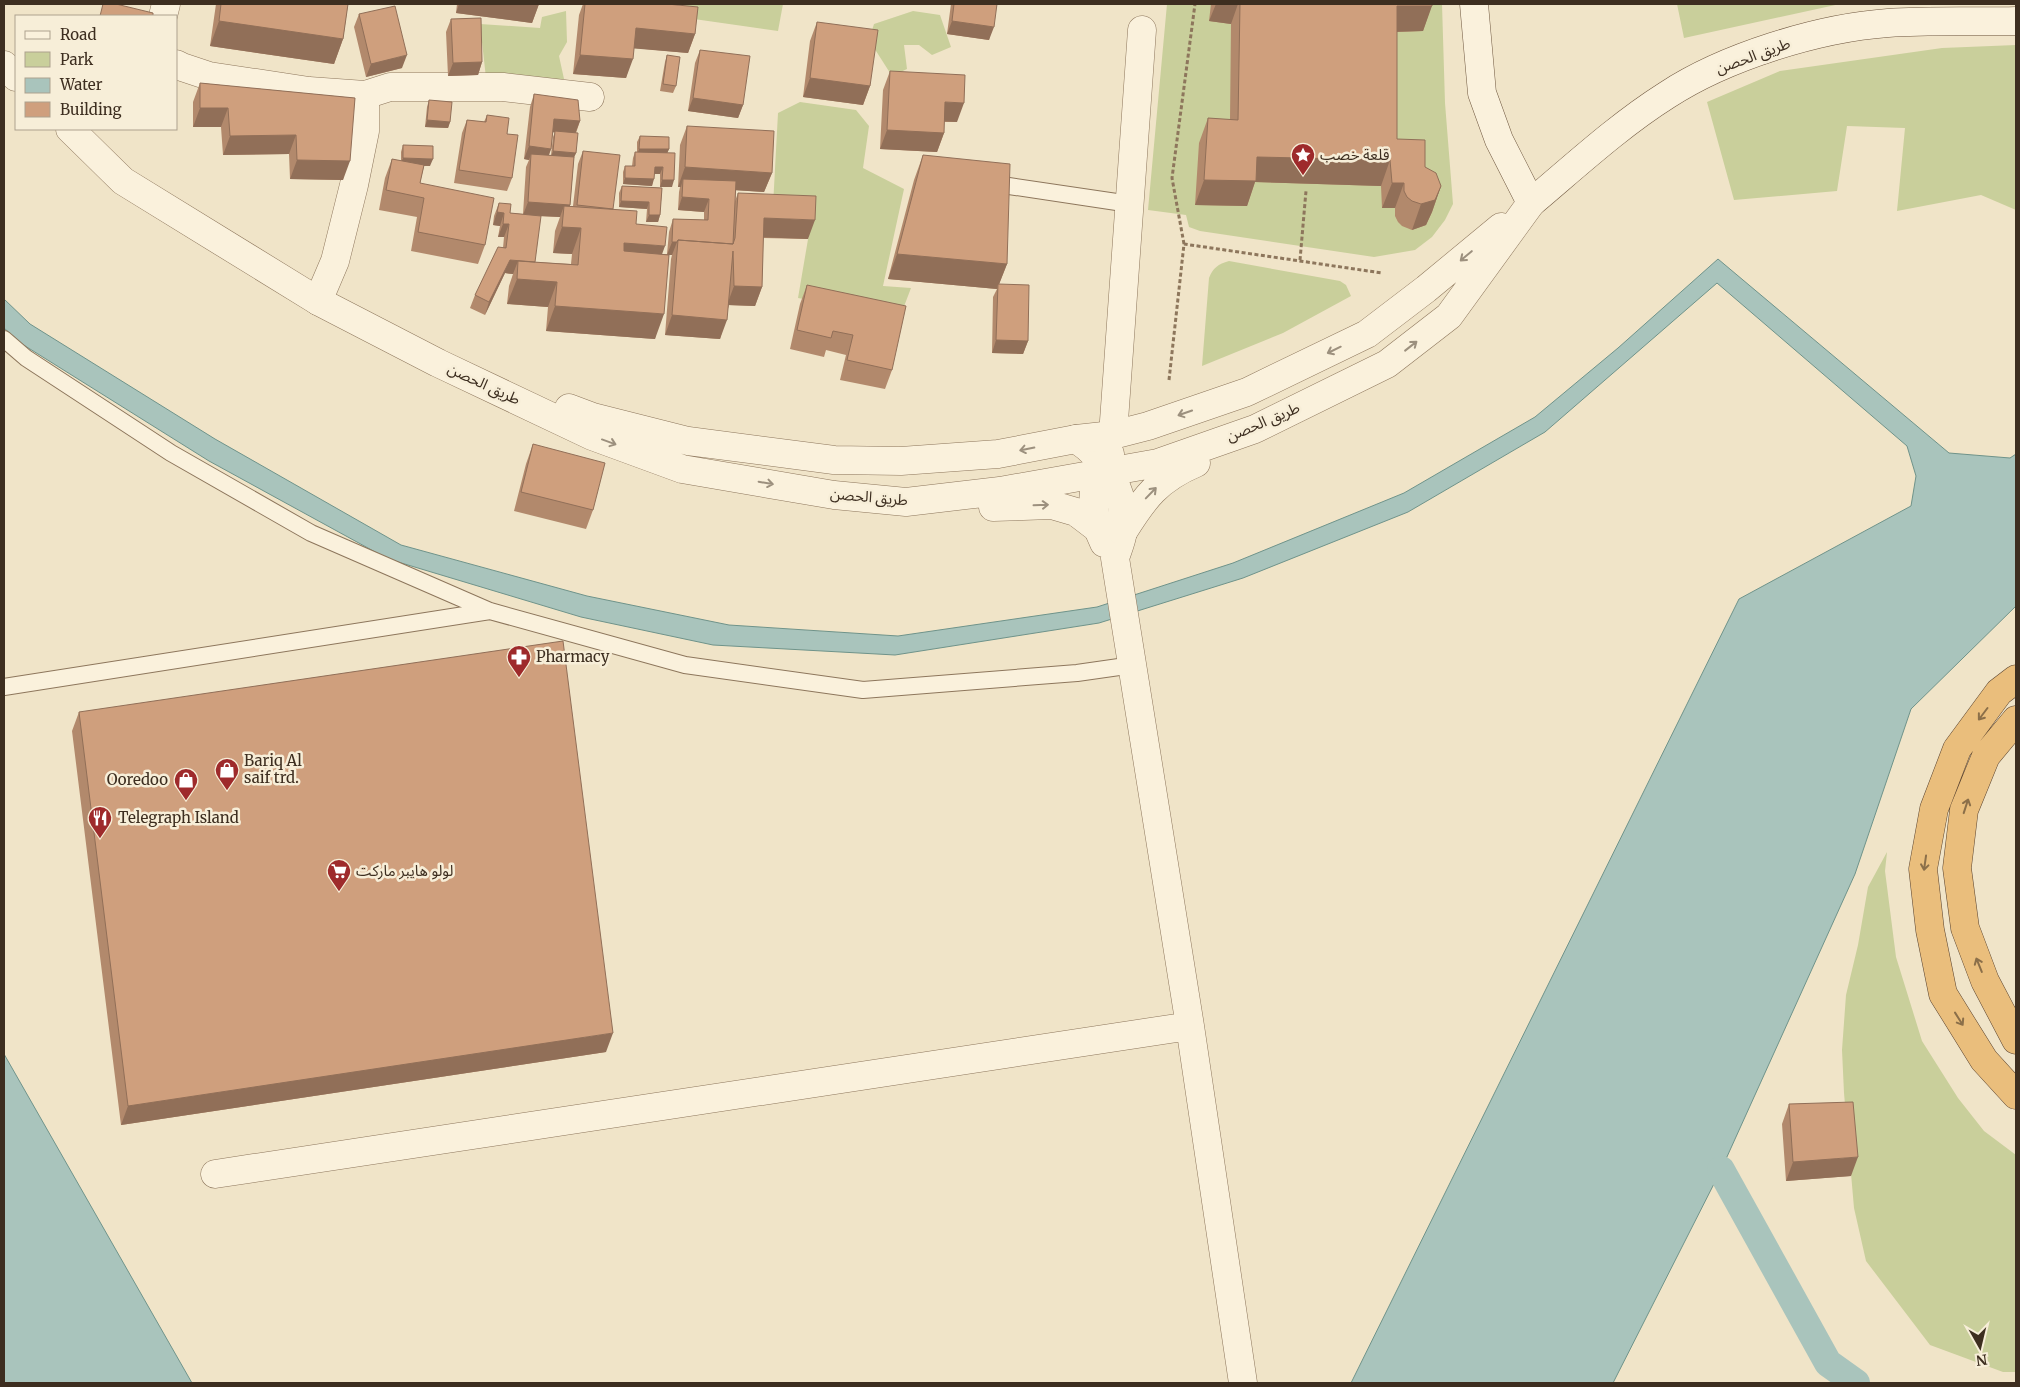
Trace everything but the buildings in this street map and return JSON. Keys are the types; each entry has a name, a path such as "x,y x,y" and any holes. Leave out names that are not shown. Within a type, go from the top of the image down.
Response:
{"highway":[{"path":"2016,679 1999,692 1957,749 1934,809 1923,869 1930,930 1943,994 1984,1060 2016,1095"},
{"path":"2016,720 1986,756 1964,810 1957,868 1964,928 1985,981 2016,1040"}],"street":[{"path":"1474,4 1482,93 1499,140 1531,203"},
{"name":"طريق الحصن","path":"438,362 593,417 688,441 834,460 901,461 998,454 1113,434 1148,426 1247,392 1366,334 1426,289 1630,120 1668,94 1722,65 1825,32 1887,23 2016,21"},
{"path":"1113,434 1142,30"},
{"path":"4,65 15,76"},
{"path":"178,65 209,76 309,91 365,95 390,87 503,87 590,97"},
{"path":"318,301 335,261 354,185 365,131 365,95"},
{"path":"71,130 123,181 318,301 438,362"},
{"name":"طريق الحصن","path":"438,362 592,436 682,469 834,495 906,502 1000,491 1104,470 1158,463 1255,428 1387,364 1449,316 1531,203"},
{"path":"1112,539 1157,486 1176,472 1254,440 1387,364"},
{"path":"1148,426 1122,440 1093,492 1093,510 1112,539 1190,1026 1243,1383"},
{"path":"1076,439 1091,449 1104,470"},
{"path":"906,502 934,511 1052,505 1076,512 1112,539"},
{"path":"215,1174 1190,1026"}],"lane":[{"path":"973,180 1130,204"},
{"path":"4,339 26,358 171,452 311,533 490,612 685,665 863,690 1076,673 1132,665"},
{"path":"4,687 490,612"}],"path":[{"path":"1168,380 1184,244 1172,178 1195,4"},
{"path":"1300,260 1306,191"},
{"path":"1184,244 1382,273"}],"green space":[{"path":"682,4 783,4 778,31 680,17"},
{"path":"1167,4 1442,4 1445,103 1453,204 1445,220 1432,237 1415,250 1374,257 1200,231 1189,227 1186,215 1148,210"},
{"path":"1677,4 1840,4 1684,38"},
{"path":"566,11 567,42 559,56 564,79 552,83 486,78 480,24 540,28 542,17"},
{"path":"913,11 940,15 951,47 932,55 919,45 904,45 907,69 892,76 869,40 874,24"},
{"path":"2016,45 2016,210 1981,195 1897,211 1905,128 1847,126 1837,191 1734,200 1707,102 1780,71 1942,48"},
{"path":"800,102 856,110 869,126 863,168 904,189 883,286 911,288 900,317 798,298 813,210 773,206 778,113"},
{"path":"1229,261 1340,281 1346,285 1351,296 1283,333 1202,366 1209,278 1216,267"},
{"path":"1887,852 1885,871 1896,957 1922,1041 1958,1098 1984,1131 2016,1155 2016,1372 2003,1372 1930,1345 1866,1261 1854,1208 1842,1050 1846,995 1858,945 1868,887"}],"water":[{"path":"1718,259 1949,453 2010,458 2016,454 2016,606 1911,709 1855,874 1721,1170 1613,1383 1351,1383 1739,599 1911,506 1916,476 1907,446 1717,283 1545,432 1408,512 1243,578 1099,623 895,655 713,645 581,617 388,559 209,461 22,344 4,328 4,299 30,324 215,439 401,545 587,596 729,625 898,636 1097,607 1233,563 1404,493 1535,417 1618,348"},
{"path":"4,1054 192,1383 4,1383"}],"waterway":[{"path":"1721,1170 1828,1363 1856,1383"}],"place":[{"name":"قلعة خصب","path":"1303,176"},
{"name":"Pharmacy","path":"519,678"},
{"name":"Bariq Al saif trd.","path":"227,791"},
{"name":"Ooredoo","path":"186,801"},
{"name":"Telegraph Island","path":"100,839"},
{"name":"لولو هايبر ماركت","path":"339,892"}]}
